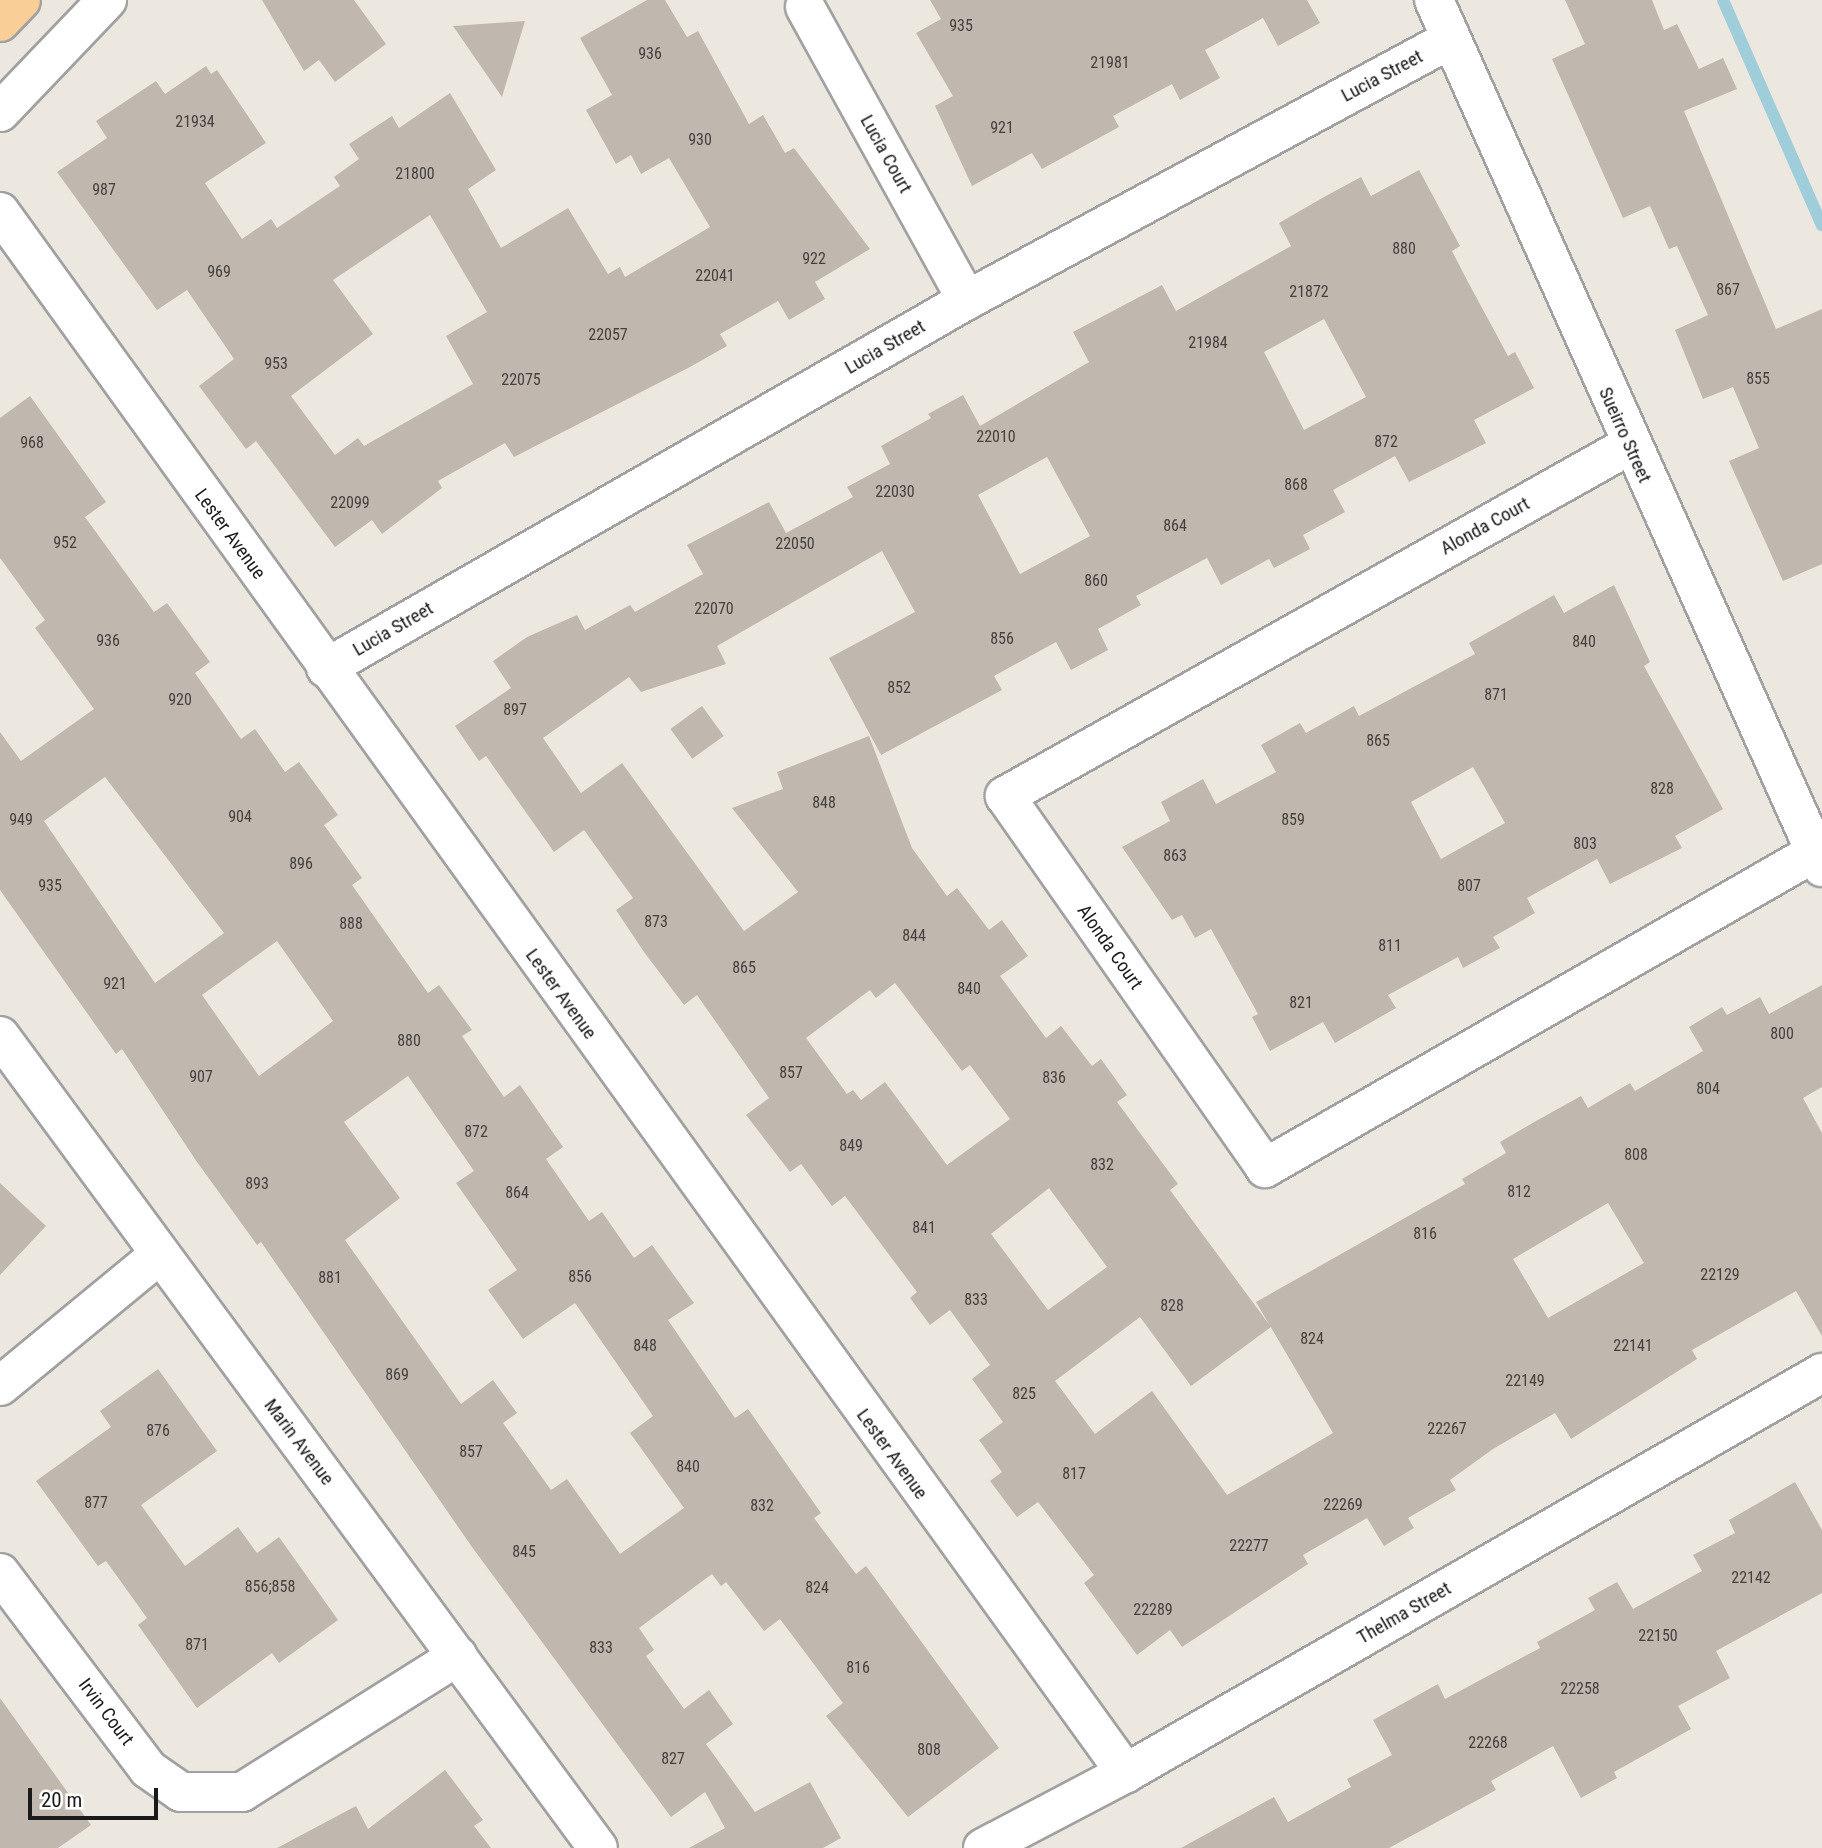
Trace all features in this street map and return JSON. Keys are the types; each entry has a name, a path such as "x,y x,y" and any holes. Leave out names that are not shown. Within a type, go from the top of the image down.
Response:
{"main road":[{"path":"0,22 21,0"}],"street":[{"path":"0,111 107,0"},
{"name":"Sueirro Street","path":"1434,0 1817,861"},
{"name":"Lucia Court","path":"805,7 967,300"},
{"name":"Lucia Street","path":"326,668 967,300 1451,39"},
{"name":"Lester Avenue","path":"0,212 326,668 1126,1773"},
{"name":"Alonda Court","path":"1630,445 1005,796 1265,1168 1817,861"},
{"name":"Marin Avenue","path":"0,1036 598,1848"},
{"path":"0,1386 159,1255"},
{"name":"Thelma Street","path":"983,1848 1126,1773 1822,1373"},
{"name":"Irvin Court","path":"0,1573 149,1769 181,1792 242,1792 458,1656"}],"building":[{"path":"262,0 354,0 386,44 335,82 319,60 304,71"},
{"path":"647,0 665,0 687,37 698,31 749,124 763,115 785,153 794,148 870,249 815,282 825,299 789,320 778,301 720,334 727,346 690,367 514,457 505,443 438,481 442,488 382,534 372,520 335,547 256,441 246,449 199,386 234,359 187,290 157,310 57,172 107,138 96,121 156,81 165,94 206,66 211,74 217,70 266,143 205,183 242,239 271,219 277,228 340,186 334,177 359,159 349,144 392,116 399,128 450,93 496,170 468,189 501,248 568,208 608,274 620,267 625,277 710,227 669,158 641,174 631,155 616,164 586,110 612,95 580,38","holes":["430,215 487,312 446,336 473,384 364,446 358,438 335,455 291,396 373,334 333,280"]},
{"path":"930,0 1307,0 1320,23 1278,46 1263,18 1205,50 1220,78 1180,100 1172,84 1113,116 1119,127 1042,169 1032,153 972,186 935,106 953,96 916,33 941,19"},
{"path":"1565,0 1652,0 1664,30 1677,24 1699,69 1723,58 1737,89 1684,111 1776,329 1822,309 1822,564 1783,581 1729,461 1759,448 1733,387 1703,399 1675,330 1708,315 1677,246 1669,249 1650,206 1623,218 1552,59 1585,44"},
{"path":"525,21 502,97 453,26"},
{"path":"1419,170 1460,246 1452,251 1468,282 1508,356 1515,352 1534,388 1474,420 1486,443 1409,482 1395,456 1333,490 1345,512 1303,535 1310,549 1274,568 1269,559 1221,585 1207,558 1136,596 1141,605 1098,629 1108,650 1071,670 1056,642 994,676 1002,690 881,755 829,658 915,612 882,551 717,646 726,664 641,692 629,677 543,738 581,793 622,763 744,931 798,892 732,808 783,789 777,772 869,736 912,848 947,896 957,888 989,930 1002,920 1028,956 1000,976 1046,1038 1061,1026 1092,1066 1101,1059 1127,1095 1117,1102 1178,1184 1170,1190 1269,1325 1256,1302 1465,1184 1462,1179 1506,1153 1500,1142 1581,1096 1588,1108 1630,1083 1635,1091 1703,1051 1689,1027 1722,1007 1727,1015 1760,997 1769,1014 1822,985 1822,1087 1803,1098 1822,1133 1822,1336 1796,1291 1692,1350 1697,1359 1571,1439 1555,1413 1493,1449 1450,1480 1456,1490 1408,1518 1414,1528 1384,1546 1367,1518 1303,1555 1308,1564 1182,1647 1170,1630 1137,1655 1084,1583 1094,1575 1038,1502 1017,1517 990,1481 1002,1472 979,1440 1003,1422 972,1379 990,1365 950,1310 930,1325 910,1298 917,1292 845,1196 832,1206 801,1164 790,1172 746,1115 769,1098 697,995 684,1005 644,952 616,910 633,898 584,830 554,852 486,756 479,761 455,726 511,688 493,661 527,637 577,615 585,630 630,605 635,612 703,574 687,545 769,502 786,533 853,497 847,487 890,464 881,446 931,418 928,414 963,395 980,426 1089,362 1073,332 1162,285 1176,311 1291,246 1279,223 1361,177 1371,196","holes":["1324,319 1366,397 1304,430 1264,352","1047,457 1090,536 1020,574 978,495","895,983 962,1071 970,1065 1010,1119 947,1165 885,1082 861,1100 853,1090 847,1094 806,1038 870,990 876,998","1049,1188 1107,1267 1048,1310 991,1234","1608,1203 1644,1263 1548,1318 1513,1259","1140,1317 1191,1386 1271,1327 1333,1433 1227,1495 1152,1391 1095,1434 1055,1381"]},
{"path":"30,396 106,502 85,517 154,612 167,603 210,662 195,673 241,739 255,729 285,772 299,762 338,815 324,825 362,878 352,885 428,993 439,985 472,1030 462,1036 504,1097 520,1085 563,1147 546,1159 589,1221 602,1212 634,1258 652,1245 694,1303 668,1320 735,1418 748,1409 821,1513 814,1518 856,1574 866,1566 999,1748 908,1817 826,1716 843,1703 780,1619 764,1631 726,1582 721,1586 712,1574 639,1628 654,1650 646,1656 684,1709 709,1690 733,1724 706,1744 755,1812 810,1782 841,1838 823,1848 689,1848 725,1828 705,1792 671,1817 472,1547 261,1242 257,1245 197,1162 122,1049 116,1054 0,890 0,732 21,761 94,709 35,628 45,620 0,558 0,418","holes":["105,777 224,933 155,983 44,821","277,941 333,1021 259,1076 202,995","408,1076 474,1171 456,1183 517,1270 488,1290 523,1339 575,1303 653,1416 630,1433 684,1508 620,1554 567,1479 551,1490 503,1423 517,1413 493,1380 461,1404 345,1240 400,1198 344,1122"]},
{"path":"1614,585 1650,662 1644,666 1723,809 1675,836 1682,848 1610,884 1597,859 1527,898 1535,913 1493,937 1500,948 1463,968 1458,957 1388,995 1396,1008 1335,1043 1323,1022 1270,1051 1252,1017 1258,1014 1211,929 1195,938 1182,915 1172,920 1122,847 1170,821 1161,802 1203,779 1216,804 1276,772 1261,745 1300,723 1306,733 1354,706 1359,716 1475,654 1469,643 1554,595 1564,613","holes":["1473,767 1505,823 1441,859 1411,802"]},
{"path":"702,706 724,736 692,759 670,729"},
{"path":"0,1183 46,1226 0,1275"},
{"path":"158,1369 217,1451 141,1505 185,1566 238,1527 257,1553 279,1537 338,1620 279,1663 272,1653 197,1708 138,1625 147,1618 106,1561 98,1566 36,1481 111,1427 100,1411"},
{"path":"1795,1482 1822,1530 1822,1593 1716,1651 1730,1678 1678,1706 1691,1729 1614,1772 1617,1778 1581,1798 1553,1746 1491,1781 1496,1790 1389,1848 1181,1848 1274,1797 1288,1822 1351,1787 1347,1779 1392,1755 1373,1720 1438,1684 1445,1699 1540,1648 1537,1642 1595,1610 1588,1598 1617,1582 1633,1609 1702,1571 1693,1555 1735,1533 1729,1520"},
{"path":"0,1698 91,1825 58,1848 0,1848"},
{"path":"445,1770 483,1820 474,1826 491,1848 277,1848 356,1806 368,1829"}],"waterway":[{"path":"1723,0 1822,225"}]}
